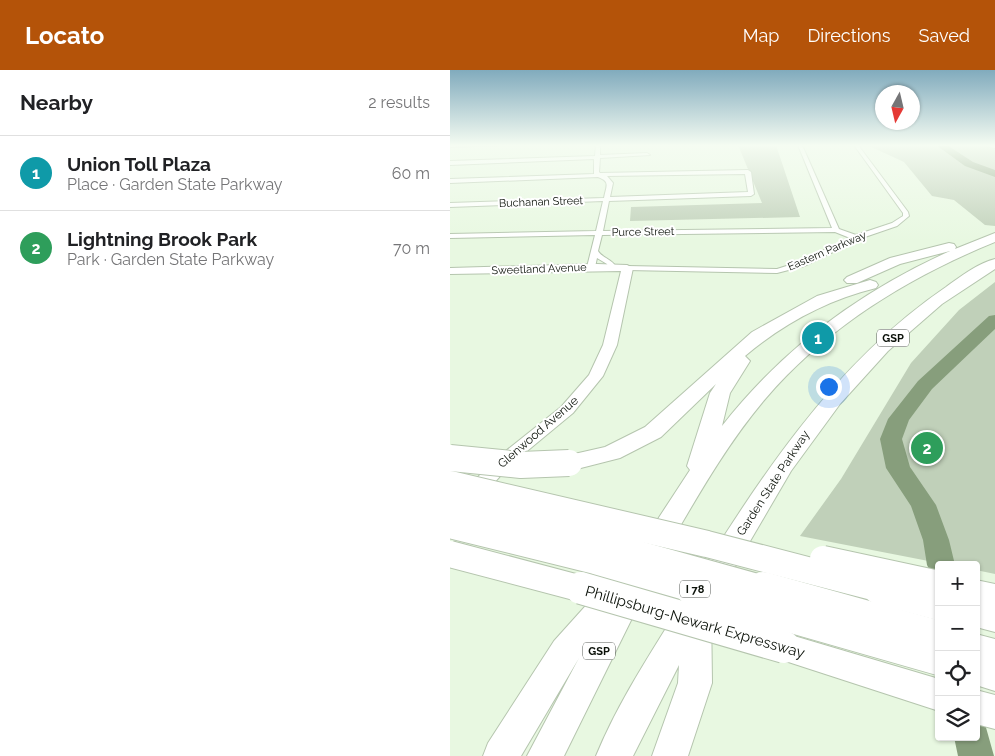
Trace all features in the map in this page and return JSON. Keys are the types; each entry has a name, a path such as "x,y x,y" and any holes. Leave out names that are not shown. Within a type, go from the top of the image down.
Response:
{"highway":[{"name":"GSP","path":"545,756 643,537 694,482 752,402 818,338 861,306 950,256 995,236"},
{"path":"694,482 720,393 767,323 804,300 831,291 895,261 995,236"},
{"name":"Garden State Parkway","path":"622,746 697,602 788,457 821,414 903,328 949,292 995,263"},
{"path":"450,458 522,465 569,463 612,453 653,432 710,377 755,339 806,306 847,290 910,278"},
{"path":"450,484 643,537 935,603"},
{"name":"I 78","path":"450,509 624,550 935,636"},
{"name":"I 78","path":"450,526 595,561 935,658"},
{"path":"643,537 791,552 935,583"},
{"path":"501,756 565,651 643,537"},
{"name":"Phillipsburg-Newark Expressway","path":"450,554 641,605 935,694"},
{"path":"980,593 995,596"},
{"path":"670,756 695,683 697,602"},
{"path":"980,615 995,619"},
{"path":"980,649 995,653"},
{"path":"980,671 995,676"},
{"path":"980,707 995,712"}],"street":[{"path":"450,181 549,177"},
{"path":"590,267 610,181 603,177"},
{"name":"Buchanan Street","path":"450,205 751,194 749,177"},
{"path":"814,177 836,230 856,238"},
{"name":"Eastern Parkway","path":"627,268 777,271 795,266 856,238 900,222 906,216 904,209 880,177"},
{"name":"Purce Street","path":"450,236 836,230"},
{"path":"595,251 597,255 610,263 612,267"},
{"name":"Sweetland Avenue","path":"450,271 590,267 627,268"},
{"name":"Glenwood Avenue","path":"450,530 464,505 482,482 516,451 567,410 596,376 610,346 627,268"}],"green space":[{"path":"751,177 787,177 800,217 630,221 631,207 762,203"},
{"path":"916,177 995,177 995,226 985,225 954,200 932,196"},
{"path":"995,282 995,574 980,571 980,561 935,562 800,536 841,479 911,363 959,310"}],"waterway":[{"path":"940,561 936,540 923,505 898,468 891,439 899,419 925,385 995,320"},
{"path":"973,741 976,756"}],"place":[{"name":"Union Toll Plaza","path":"818,338"},
{"name":"Lightning Brook Park","path":"927,448"}]}
